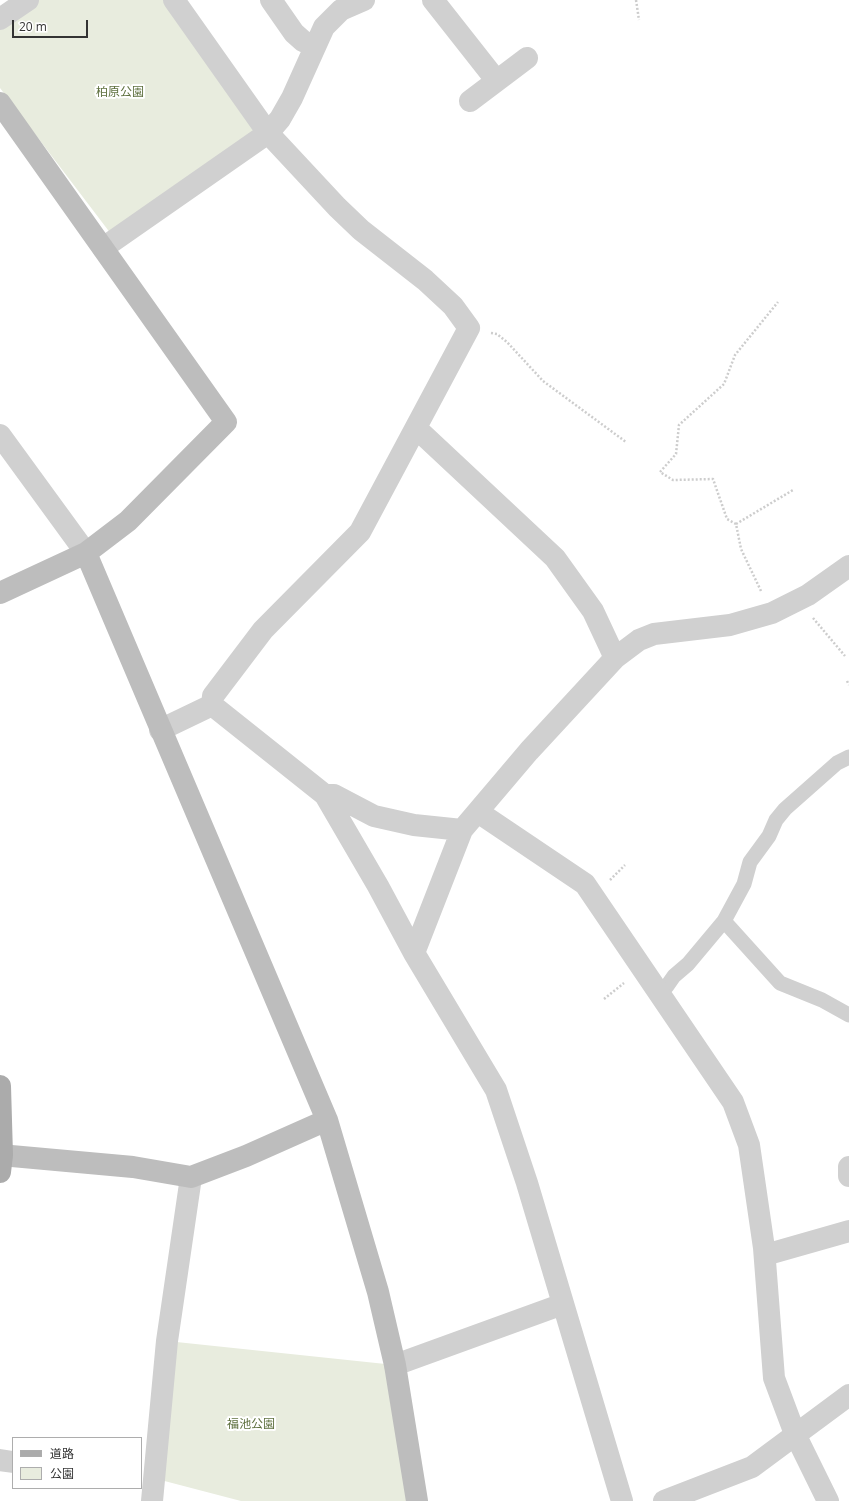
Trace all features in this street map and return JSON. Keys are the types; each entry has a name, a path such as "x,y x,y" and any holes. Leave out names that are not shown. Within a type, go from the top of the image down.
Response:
{"main road":[{"path":"0,1086 1,1161"}],"street":[{"path":"0,19 28,0"},
{"path":"174,0 268,133 361,230 425,280 453,306 469,328 360,532 264,630 213,696 212,705"},
{"path":"271,0 294,32 303,41 314,46"},
{"path":"103,248 268,133 280,120 292,98 314,46 324,27 341,10 364,0"},
{"path":"433,0 496,80"},
{"path":"470,101 527,58"},
{"path":"0,103 226,422 128,521 86,553 0,593"},
{"path":"416,428 554,558 593,611 615,658"},
{"path":"0,435 86,553 327,1120 378,1292 395,1365 417,1501"},
{"path":"414,953 462,830 529,751 615,658 639,640 654,634 730,625 772,613 799,599 849,566"},
{"path":"160,730 212,705"},
{"path":"212,705 326,795 414,953 496,1090 527,1183 622,1501"},
{"path":"326,795 334,795 374,816 414,825 462,830"},
{"path":"478,812 585,884 733,1102 749,1145 764,1255 774,1378 795,1434 828,1501"},
{"path":"1,1161 133,1167 192,1177 246,1156 327,1120"},
{"path":"849,1167 849,1176"},
{"path":"152,1501 147,1478 192,1177"},
{"path":"764,1255 849,1231"},
{"path":"395,1365 563,1304"},
{"path":"664,1501 752,1467 849,1395"},
{"path":"0,1460 12,1462"}],"lane":[{"path":"659,992 667,986 674,976 688,964 724,921 744,884 750,862 769,836 776,820 837,763 849,757"},
{"path":"724,921 780,983 822,1000 849,1016"}],"path":[{"path":"636,0 639,20"},
{"path":"736,524 726,519 713,479 674,480 660,472 676,454 679,425 724,384 735,355 778,302"},
{"path":"469,328 497,334 507,342 543,381 626,442"},
{"path":"736,524 793,490"},
{"path":"736,524 741,549 772,613"},
{"path":"799,599 807,612 845,656"}],"green space":[{"name":"柏原公園","path":"37,0 169,0 256,133 111,234 0,88 0,29"},
{"name":"福池公園","path":"167,1341 395,1365 417,1501 241,1501 153,1478"}]}
